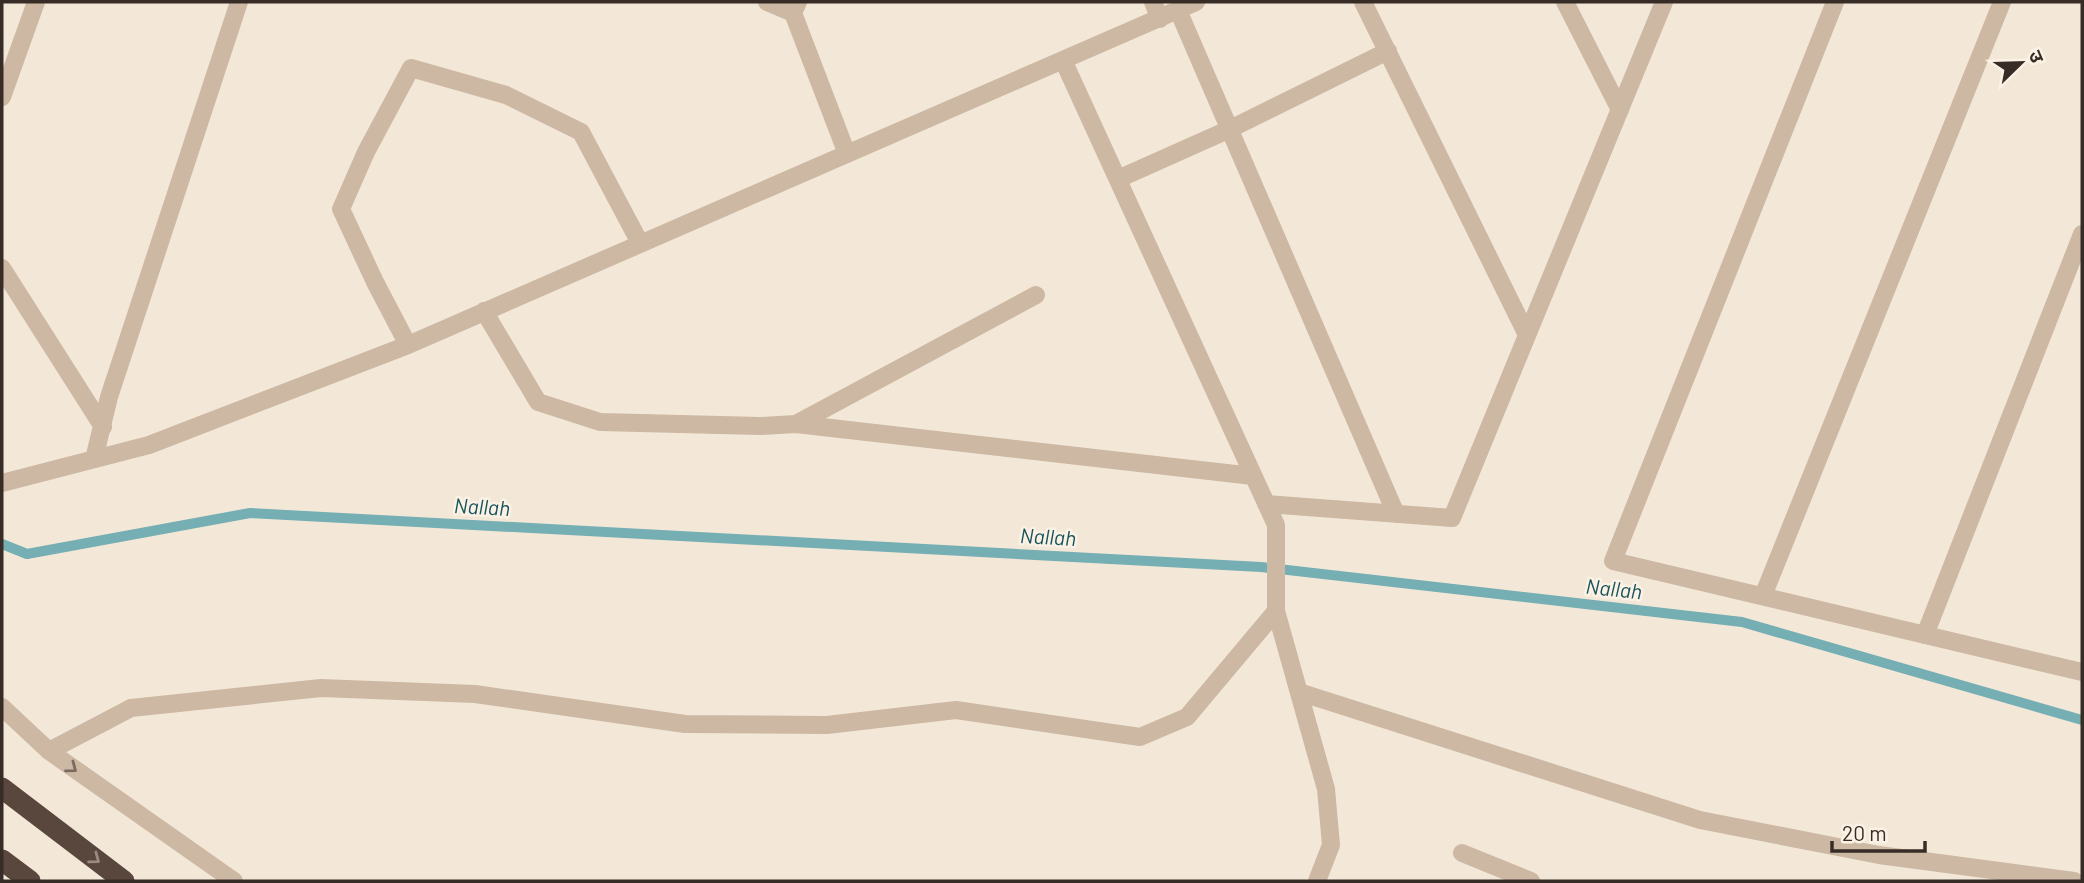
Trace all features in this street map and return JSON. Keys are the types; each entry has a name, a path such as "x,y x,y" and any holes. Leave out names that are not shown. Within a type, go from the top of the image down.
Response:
{"highway":[{"path":"2,788 124,881"},
{"path":"2,860 30,881"}],"street":[{"path":"2,97 36,2"},
{"path":"94,459 113,384 239,2"},
{"path":"767,2 796,7 847,154"},
{"path":"2,483 149,445 408,345 1063,60 1157,10 1178,10 1196,2"},
{"path":"1363,2 1527,335"},
{"path":"1565,2 1620,110"},
{"path":"1266,504 1452,518 1664,2"},
{"path":"1835,2 1614,561 2082,672"},
{"path":"1763,596 2002,2"},
{"path":"1178,10 1396,514"},
{"path":"1118,179 1230,129 1388,51"},
{"path":"1063,60 1276,525 1276,611 1326,789 1331,845 1317,881"},
{"path":"408,345 341,209 366,152 411,68 506,95 581,132 640,243"},
{"path":"1925,635 2082,234"},
{"path":"2,268 103,427"},
{"path":"796,424 1036,295"},
{"path":"484,312 538,402 600,422 760,426 796,424 1253,476"},
{"path":"49,751 131,708 321,688 475,694 685,724 827,725 956,709 1140,737 1187,717 1276,611"},
{"path":"1299,692 1700,820 1879,855 2074,881"},
{"path":"2,707 49,751 234,881"},
{"path":"1462,853 1531,881"}],"waterway":[{"name":"Nallah","path":"2,544 27,554 250,513 1261,567 1742,622 2082,720"}]}
